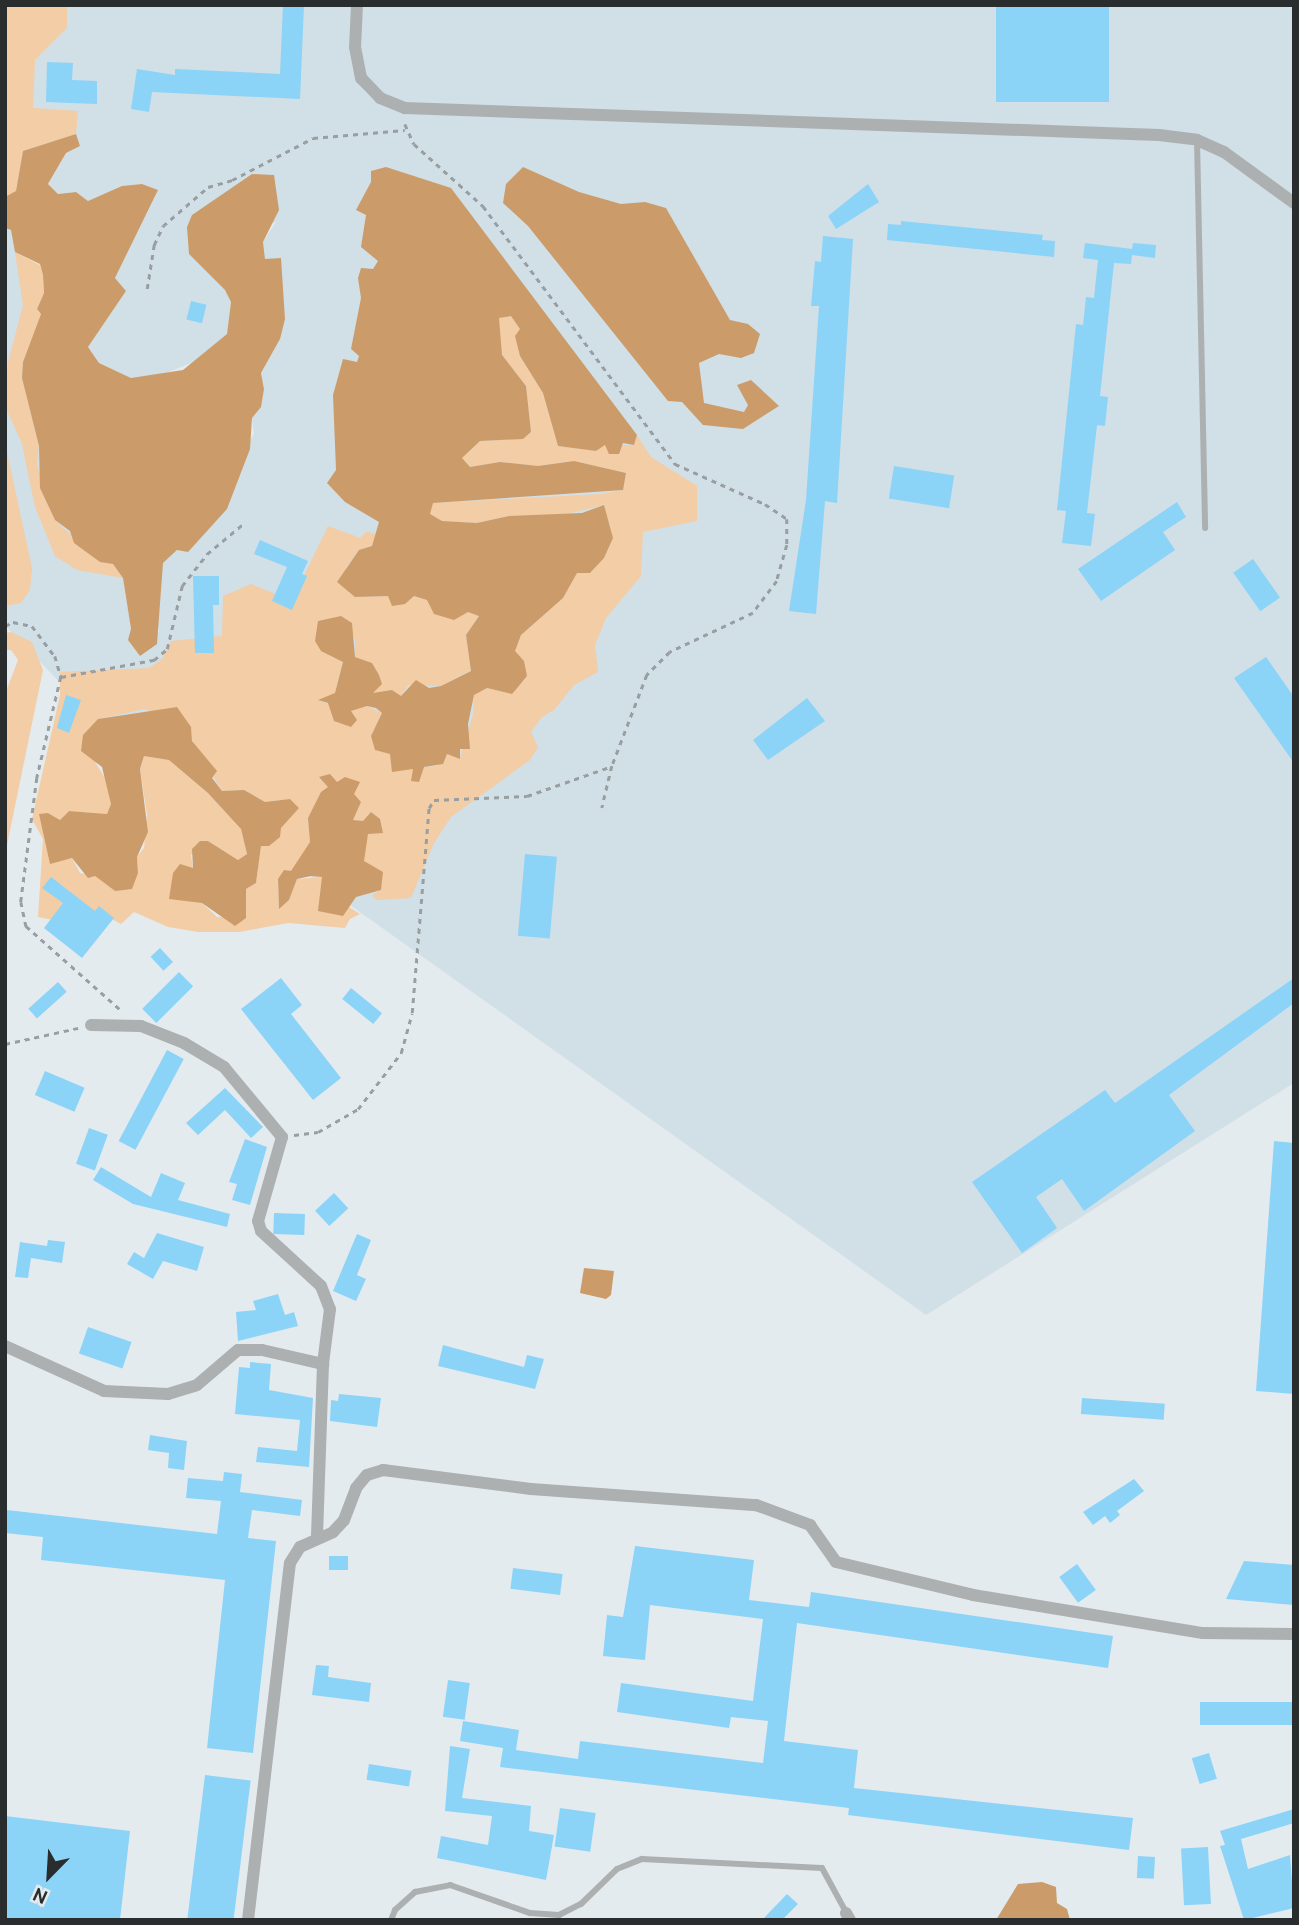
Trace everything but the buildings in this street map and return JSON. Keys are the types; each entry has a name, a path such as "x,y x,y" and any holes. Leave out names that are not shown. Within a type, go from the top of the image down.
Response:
{"street":[{"path":"357,5 355,47 361,78 380,98 405,108 1158,135 1198,140 1224,152 1294,203"},
{"path":"91,1025 141,1026 184,1042 224,1067 282,1137 258,1221 261,1231 327,1296 317,1539"},
{"path":"5,1346 104,1391 168,1394 197,1385 238,1350 262,1350 323,1364"},
{"path":"248,1920 290,1563 300,1547 344,1520 356,1488 367,1475 383,1469 531,1489 755,1505 810,1525 821,1538 827,1555 836,1562 973,1595 1203,1633 1294,1634"}],"lane":[{"path":"1198,140 1205,528"},
{"path":"391,1920 395,1910 415,1892 450,1885 530,1913 559,1916 581,1904 617,1869 642,1859 822,1868 848,1916"}],"path":[{"path":"405,108 405,130 483,206 675,464 765,504 787,519 787,545 777,581 753,614 670,653 647,675 612,766 602,808"},
{"path":"147,289 154,245 163,226 208,187 232,180 313,138 405,130"},
{"path":"61,677 154,660 167,649 182,586 207,554 243,524"},
{"path":"5,626 13,622 32,626 55,656 61,677 37,778 21,902 26,926 141,1026"},
{"path":"282,1137 340,1123 371,1095 401,1053 412,1013 429,808 434,800 527,796 612,766"},
{"path":"5,1044 91,1025"}],"shaded area":[{"path":"5,5 1294,5 1294,1083 926,1315 107,732 5,625 5,228 11,230 123,578 131,629 159,632 156,611 163,563 177,550 254,434 252,418 264,389 261,373 280,339 281,259 265,259 263,242 276,222 189,253 225,290 231,302 227,334 201,359 156,377 131,378 99,363 88,347 126,291 115,278 158,190 142,184 123,186 88,201 76,192 58,194 48,185 66,153 80,146 75,134 5,197"},
{"path":"5,5 67,5 67,28 35,60 33,108 78,111 76,134 23,151 16,192 6,197"},
{"path":"76,134 80,146 66,153 48,184 58,194 76,192 88,201 122,186 142,184 158,190 115,278 126,291 88,347 99,363 131,378 183,370 227,334 231,302 225,290 189,254 187,227 192,215 252,174 274,175 279,210 263,242 265,259 281,258 285,319 280,339 261,373 264,389 261,407 252,418 250,449 227,509 188,552 177,550 163,563 157,644 140,656 128,640 131,629 123,578 113,564 100,562 74,543 70,531 55,520 40,488 39,446 22,378 23,362 41,314 37,309 44,293 43,275 40,264 15,252 11,230 5,228 5,197 16,191 23,151"},
{"path":"386,167 451,188 637,435 634,445 623,443 619,454 609,454 605,445 596,451 558,446 543,393 520,356 515,336 520,329 511,316 499,318 502,355 526,386 531,432 523,439 480,441 462,458 470,467 500,462 538,466 574,461 626,473 623,490 433,503 430,514 442,521 477,523 509,516 582,513 604,505 613,538 604,558 590,573 577,573 563,598 521,635 515,651 524,661 527,676 512,694 487,688 474,695 468,724 470,749 460,749 460,759 447,754 443,764 424,767 419,782 411,781 413,769 392,772 390,754 375,750 371,736 382,713 376,708 367,706 351,711 357,720 351,727 334,721 328,703 318,700 335,693 343,662 321,651 315,641 318,621 341,616 352,623 355,657 372,663 382,684 373,693 392,690 401,696 416,680 429,688 441,686 471,671 466,635 479,616 468,612 454,620 434,614 427,600 414,596 405,604 392,606 388,596 355,597 337,582 359,550 372,546 379,522 345,502 327,483 336,470 333,395 343,359 357,362 359,356 351,349 361,298 358,278 361,268 373,269 378,261 361,247 366,215 356,210 371,182 371,171"},
{"path":"523,167 579,192 621,204 645,202 666,208 730,320 748,324 760,334 754,353 741,358 719,354 699,363 704,403 744,412 748,405 737,385 751,380 779,406 743,429 703,425 682,402 668,401 528,226 503,203 506,184"},
{"path":"15,252 40,265 43,275 44,293 37,309 41,314 23,362 22,378 39,446 37,465 55,520 100,562 113,564 123,578 77,570 55,556 35,507 22,444 5,406 8,362 23,305"},
{"path":"511,316 520,329 520,356 543,393 558,446 596,451 605,445 634,445 637,435 651,457 697,486 697,521 643,532 641,576 606,618 595,645 598,672 574,685 555,709 541,718 531,732 538,747 530,760 451,817 434,843 411,898 376,900 372,895 381,890 364,862 365,842 369,833 383,833 380,819 371,812 363,821 353,820 361,802 337,782 319,777 329,787 308,818 310,842 291,872 278,879 279,908 289,900 297,879 322,877 323,891 360,914 350,919 345,928 288,923 239,932 198,932 168,927 134,912 121,924 104,915 84,926 38,917 43,839 32,819 60,695 60,672 149,668 162,659 171,641 222,636 223,596 251,584 292,601 328,526 360,538 367,531 377,535 372,546 359,550 345,569 355,597 388,596 405,604 414,596 479,615 466,636 471,670 441,686 408,685 401,696 372,693 381,684 379,675 372,663 355,657 355,639 341,616 318,621 343,661 335,693 319,701 351,711 367,706 382,713 371,736 414,769 411,780 424,767 438,766 447,754 460,758 473,715 474,695 486,688 512,694 527,676 515,651 521,635 563,598 577,573 590,573 604,558 613,538 604,505 558,516 509,516 477,523 442,521 429,514 433,503 601,494 623,490 626,473 574,461 538,466 500,462 470,467 462,458 480,441 523,439 531,432 526,386 502,355 499,318","holes":["145,709 191,727 192,740 222,791 244,790 265,802 290,799 299,808 261,846 256,883 246,889 246,918 217,917 202,903 184,899 193,869 191,855 208,841 238,860 247,854 241,829 208,793 169,760 144,756 140,769 147,815 144,848 137,857 138,873 115,891 95,876 80,873 72,858 50,863 45,829 48,813 60,820 69,811 107,814 111,804 108,783 94,760 98,719"]},
{"path":"5,443 32,568 30,590 21,603 5,606"},
{"path":"11,632 32,642 43,670 5,855 5,694 18,660 11,650 5,650 5,633"},
{"path":"177,707 191,727 192,741 217,771 212,778 222,791 244,790 265,802 290,799 299,808 281,828 280,837 269,846 261,846 256,883 246,889 246,918 235,926 202,903 169,899 173,873 180,864 193,868 192,849 200,841 208,841 238,860 247,854 241,829 208,793 169,760 144,756 140,769 148,832 137,857 138,873 132,889 115,891 95,876 88,878 72,858 50,864 39,814 48,813 60,820 69,811 107,814 111,804 102,767 81,751 83,735 98,719"},
{"path":"330,774 337,782 345,777 360,782 354,794 361,802 353,820 363,821 371,812 380,819 383,833 368,834 364,861 383,872 381,890 356,897 343,916 318,911 322,877 311,876 297,879 289,900 279,909 278,879 284,870 291,871 310,842 308,818 321,792 328,787 319,777"},
{"path":"584,1268 614,1271 611,1295 606,1299 580,1293"},
{"path":"1042,1882 1056,1887 1057,1903 1067,1909 1070,1920 996,1920 1018,1884"}]}
